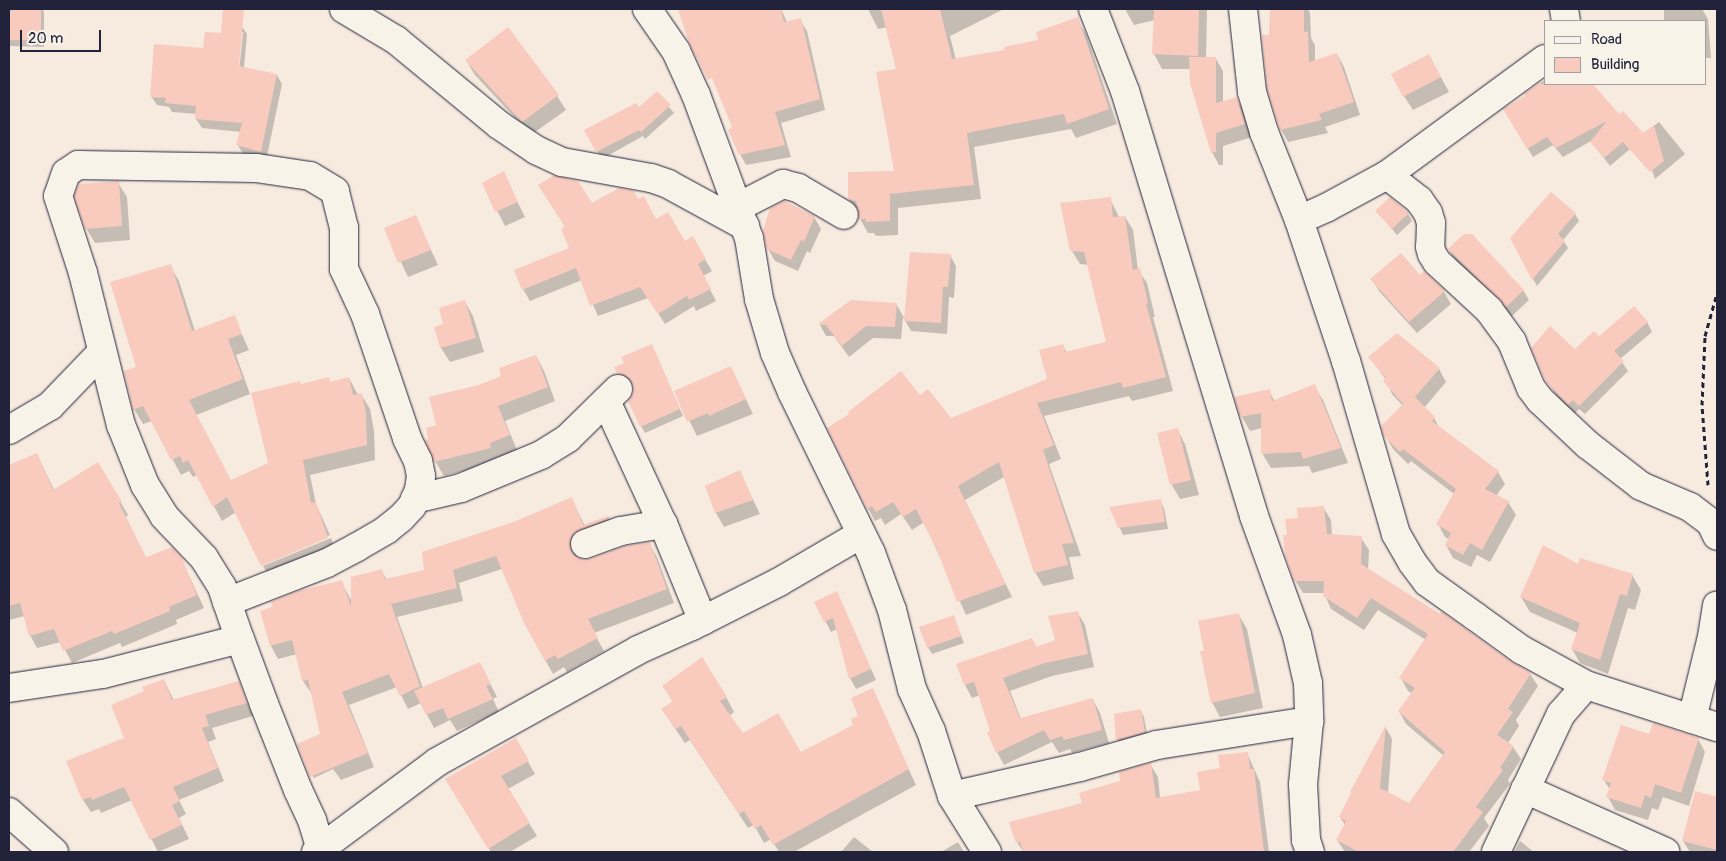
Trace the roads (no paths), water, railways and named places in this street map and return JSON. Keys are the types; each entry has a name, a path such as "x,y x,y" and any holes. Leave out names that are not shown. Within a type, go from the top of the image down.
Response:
{"street":[{"path":"344,9 396,40 499,125 536,150 562,162 650,178 742,216"},
{"path":"647,9 676,51 742,216 749,238 759,298 775,353 871,553 892,610 912,689 931,732 952,796 988,852"},
{"path":"1093,9 1125,90 1254,516 1297,635 1308,683 1310,721 1303,784 1306,840 1310,852"},
{"path":"1243,9 1252,92 1264,132 1299,220 1346,361 1396,534 1412,562 1427,582 1476,618 1522,650 1586,685 1717,727"},
{"path":"1299,220 1326,208 1387,175 1544,60"},
{"path":"227,602 327,563 350,551 386,530 412,506 415,499 421,476 418,461 407,438 364,314 344,268 344,228 335,191 310,176 256,168 78,165 66,172 58,196 83,272 101,352 121,425 145,485 164,516 204,558 222,588 240,639 298,790 312,820 318,850 438,762 638,650 703,621 779,582 861,534"},
{"path":"1387,175 1419,200 1428,213 1431,224 1430,247 1432,254 1437,262 1489,310 1512,342 1531,388 1540,400 1582,439 1642,486 1690,507 1714,530"},
{"path":"742,216 782,184 798,188 844,215"},
{"path":"9,430 50,406 101,352"},
{"path":"415,499 460,488 541,455 568,438 612,395 662,524 703,621"},
{"path":"585,544 621,532 662,524"},
{"path":"1692,719 1712,637 1717,605"},
{"path":"11,683 104,674 240,639"},
{"path":"1496,852 1562,714 1586,685"},
{"path":"952,796 1080,767 1157,744 1310,721"},
{"path":"1525,789 1664,852"},
{"path":"9,812 54,852"}]}
